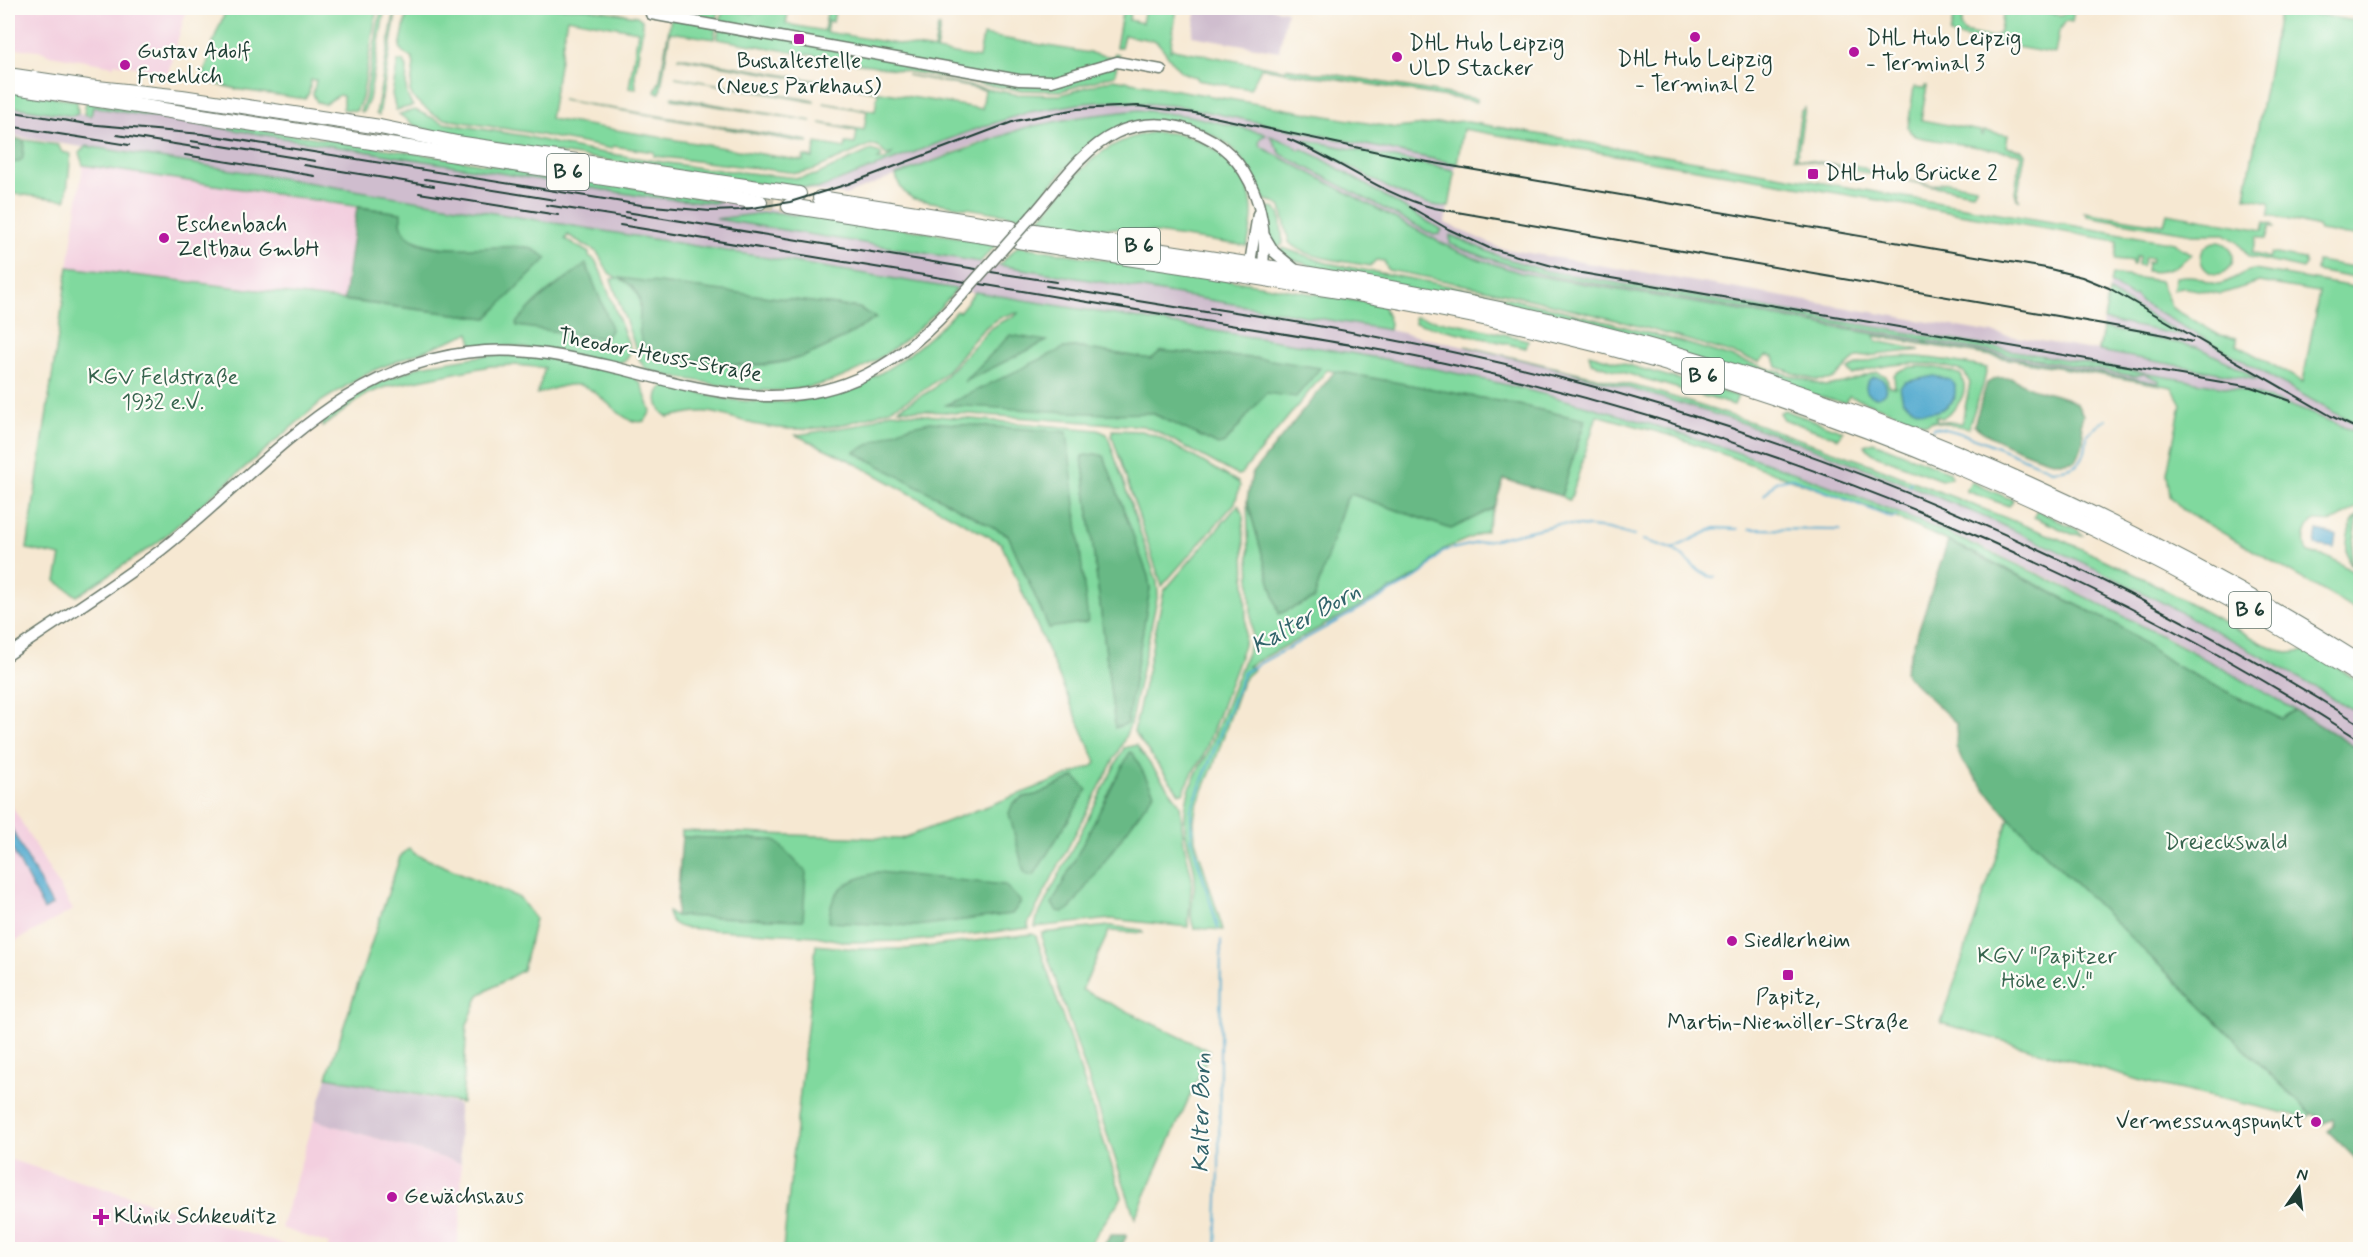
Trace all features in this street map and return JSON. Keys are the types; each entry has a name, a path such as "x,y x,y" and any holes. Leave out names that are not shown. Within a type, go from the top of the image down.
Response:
{"main road":[{"name":"B 6","path":"8,75 83,92 760,202"},
{"name":"B 6","path":"8,86 217,102 380,127 457,143 799,194"},
{"name":"B 6","path":"820,198 1011,236 1428,307 1533,329 1666,364 1753,391 1938,458 2138,543 2361,677"},
{"name":"B 6","path":"789,206 1011,236"},
{"name":"B 6","path":"1030,223 1519,314 1658,349 1765,382 1906,432 2010,475 2138,543 2263,603 2361,662"}],"street":[{"path":"651,14 1019,80 1052,81 1117,62 1161,70"},
{"name":"Theodor-Heuss-Straße","path":"8,655 161,549 315,417 370,381 425,359 486,351 552,354 723,392 773,396 840,385 889,362 928,333 1030,223 1085,155 1118,132 1137,126 1154,124 1192,130 1226,149 1250,181 1258,204 1264,236 1256,264"},
{"name":"Theodor-Heuss-Straße","path":"1254,279 1258,204"},
{"path":"1264,236 1274,252 1297,271"}],"shaded area":[{"path":"8,8 187,8 168,73 50,55 39,50 8,48"},
{"path":"1197,8 1269,8 1287,11 1279,51 1192,36"},
{"path":"1138,91 1459,148 1445,223 1500,248 2098,351 2112,274 2147,298 2360,415 2360,444 2260,402 1538,279 1499,269 1459,253 1186,116 1138,110 1080,117 1024,128 973,145 845,195 788,187 808,188 826,183 1022,111"},
{"path":"8,106 72,116 78,114 91,116 93,107 641,196 713,203 721,201 800,213 800,216 773,212 720,219 1389,330 1545,365 1673,401 1805,445 1924,491 2057,549 2181,611 2291,672 2360,714 2360,750 2180,644 2054,580 1984,548 1873,502 1748,456 1678,433 1546,396 1472,377 1292,344 8,135"},
{"path":"83,165 357,207 344,300 68,267"},
{"path":"8,799 73,910 8,945"},
{"path":"327,1077 458,1104 461,1163 314,1120"},
{"path":"314,1120 461,1163 462,1204 457,1249 327,1249 329,1244 281,1228"},
{"name":"Klinik Schkeuditz","path":"8,1159 115,1192 298,1249 8,1249"}],"green space":[{"path":"227,8 377,8 362,98 356,111 343,109 343,96 339,95 325,104 317,102 313,94 316,80 311,80 309,93 305,99 241,90 202,81 216,34"},
{"path":"381,8 385,8 369,100 363,112 360,111 365,99"},
{"path":"395,8 397,8 379,115 376,114"},
{"path":"408,8 584,8 637,16 642,20 643,25 635,75 636,89 629,88 638,31 567,18 550,119 803,161 804,156 813,158 816,143 845,148 846,143 855,144 857,131 820,123 864,130 867,111 823,103 875,111 878,92 827,83 982,109 985,90 907,75 1015,94 1060,95 1114,79 1396,128 1462,121 2174,243 2191,254 2171,269 2146,271 2147,262 2151,262 2152,258 2145,257 2142,266 2138,265 2139,256 2136,256 2134,265 2132,261 2115,259 2117,241 1463,129 1457,164 1180,106 1115,101 1085,103 1029,112 973,130 817,189 775,183 773,186 443,135 414,125 399,114 415,110 444,123 525,136 579,149 701,168 798,178 816,175 871,150 880,153 882,156 878,159 885,160 892,154 886,155 878,146 870,145 813,170 797,173 654,156 654,152 613,146 612,149 444,119 433,114 414,99 410,91 414,64 412,58 403,53 400,47"},
{"path":"646,8 719,8 714,39 670,32 660,93 655,92 660,79 671,18 668,12"},
{"path":"723,8 753,13 771,8 789,8 786,24 824,31 828,8 835,10 833,22 828,21 826,32 934,50 938,27 940,27 936,51 979,58 983,35 1113,57 1115,53 1119,54 1115,75 1061,91 1017,90 717,39"},
{"path":"1123,8 1131,8 1129,20 1142,23 1145,8 1177,8 1170,51 1173,49 1285,70 1286,68 1327,73 1477,99 1477,102 1261,68 1250,89 1197,80 1197,77 1177,68 1156,41 1124,35 1121,47 1116,47"},
{"path":"1955,8 1964,8 1961,26 1964,32 1992,38 1999,33 2005,8 2022,8 2061,15 2066,13 2068,8 2074,8 2072,22 2066,21 2059,31 2055,54 1950,35"},
{"path":"2280,8 2360,22 2360,237 2320,231 2318,227 2269,215 2270,202 2245,197"},
{"path":"678,58 818,81 818,82"},
{"path":"398,61 403,61 407,67 407,92 413,106 396,110 392,94"},
{"path":"675,77 814,101 814,102"},
{"path":"1927,86 1921,120 1981,131 1981,135 1984,131 2008,135 2006,147 2022,150 2025,154 2017,197 2020,201 2017,199 2015,192 2021,154 1920,138 1912,133 1908,127 1914,87 1924,88"},
{"path":"8,90 77,101 78,114 72,116 8,106"},
{"path":"672,97 811,121 672,99"},
{"path":"562,100 808,141 808,143"},
{"path":"86,102 721,201 713,203 641,196 93,107 91,116 84,114"},
{"path":"1805,108 1797,158 1848,167 1849,164 1863,167 1874,174 1794,158 1801,111"},
{"path":"1138,110 1190,116 1263,133 1266,135 1261,137 1259,143 1261,147 1449,247 1521,273 2159,383 2159,380 2144,374 2135,376 1547,275 1522,269 1450,244 1450,235 1501,257 1547,271 2231,388 2281,402 2360,434 2360,507 2337,520 2313,521 2306,532 2305,544 2307,552 2330,558 2360,574 2360,612 2183,510 2170,496 2167,473 2181,404 2172,387 1875,336 1877,341 1920,350 1858,357 1837,376 1831,379 1815,380 1777,367 1774,357 1766,356 1759,362 1667,334 1575,310 1482,288 1388,270 1384,261 1376,260 1370,266 1315,256 1289,242 1281,207 1265,200 1247,166 1229,145 1202,129 1174,121 1108,132 1090,143 1021,217 914,199 902,189 896,175 1024,128 1080,117"},
{"path":"1154,132 1187,136 1210,147 1231,163 1246,184 1250,196 1252,223 1247,246 1128,229 1076,226 1038,220 1075,177 1100,154 1132,137"},
{"path":"1270,136 1319,157 1442,230 1439,234 1434,235 1281,154"},
{"path":"9,138 24,140 23,158 18,162 8,163"},
{"path":"1302,139 1453,170 1455,174 1449,207 1421,202 1392,190 1314,148"},
{"path":"24,140 58,145 62,152 71,154 66,200 8,193 10,163 18,162 23,153"},
{"name":"KGV Feldstraße 1932 e.V.","path":"86,146 957,289 903,341 861,369 814,386 789,390 735,388 666,375 645,368 640,361 611,279 617,278 609,273 597,252 568,235 565,239 589,253 600,270 630,348 629,355 622,362 615,363 512,346 473,347 469,333 367,373 322,401 157,543 77,596 56,581 61,556 27,549 68,267 487,318 527,247 461,248 426,244 413,239 404,231 400,213 83,165 79,153","holes":["586,265 611,330 551,330 517,326 530,307 539,299","621,279 859,308 876,318 821,349 786,362 733,365 664,357 653,353 640,312 642,304 639,295 630,283"]},
{"path":"1894,178 1932,185 1947,182 1977,187 1973,193"},
{"path":"357,207 401,213 401,225 404,231 413,240 427,245 443,248 526,247 547,258 487,318 344,300"},
{"path":"1269,207 1275,208 1280,215 1283,244 1277,248 1269,233 1265,217"},
{"path":"773,212 799,216 800,213 998,243 980,262 716,219"},
{"path":"2084,212 2164,225 2167,213 2263,230 2265,222 2274,227 2270,226 2266,239 2257,236 2252,253 2269,258 2271,253 2304,259 2306,265 2303,269 2250,257 2237,242 2225,234 2193,234 2087,216"},
{"path":"2217,242 2228,247 2233,258 2228,269 2217,274 2206,269 2201,258 2206,247"},
{"path":"1018,246 1383,305 1390,323 1389,330 999,265"},
{"path":"1283,248 1327,263 1477,291 1557,309 1682,342 1825,386 1877,372 1886,376 1889,386 1895,387 1894,375 1900,370 1917,367 1936,368 1961,375 1964,388 1961,400 1942,418 1936,416 1937,421 1962,423 1970,383 1964,372 1922,364 1879,367 1852,375 1848,369 1864,362 1899,357 1952,361 1987,368 1968,428 1933,421 1926,424 1849,396 1845,403 1323,270 1291,259 1280,252"},
{"path":"2317,261 2360,268 2360,279 2316,271"},
{"path":"586,264 609,321 611,330 607,336 601,338 517,326 516,323 540,299"},
{"path":"2254,270 2360,288 2360,425 2340,416 2142,303 2135,295 2132,297 2110,283 2112,274 2160,281 2172,308 2219,335 2237,338 2237,345 2303,382 2319,292 2259,282 2221,294 2181,287 2173,290 2176,277 2194,276 2218,284"},
{"path":"619,278 859,308 876,318 821,349 785,361 768,364 733,364 664,357 649,349 642,340 639,330 639,297 632,287"},
{"path":"975,292 1388,360 1473,377 1581,404 1688,436 1793,472 1897,512 1999,556 2099,604 2198,655 2295,710 2281,719 2176,666 2119,626 1977,554 1892,516 1676,437 1597,415 1570,501 1561,496 1585,420 1514,404 1327,370 1241,474 1237,475 1143,426 898,409 933,389 989,330 1018,313 1006,315 986,327 946,372 908,400 852,422 796,429 767,427 709,412 693,412 668,417 658,405 659,392 667,385 726,399 769,402 800,400 829,394 857,385 883,372 933,335 956,311 959,312","holes":["1046,341 967,380 966,379 983,364","1074,347 1151,359 1161,351 1265,359 1266,392 1225,443 1218,444 1151,413 1064,348"]},
{"path":"2109,292 2184,336 2104,320"},
{"path":"1415,317 1466,325 1528,340 1526,348 1415,323"},
{"path":"2103,328 2197,347 2258,380 2099,351"},
{"path":"1010,335 1047,341 964,382"},
{"path":"1465,346 1651,390 1751,422 1864,462 2067,542 2147,580 2264,644 2287,653 2312,651 2360,682 2360,714 2227,637 2159,601 2021,533 1951,502 1807,446 1681,403 1552,367"},
{"path":"1074,347 1151,359 1161,351 1265,359 1320,368 1296,397 1266,393 1225,443 1218,445 1152,413 1106,414 946,405 1064,348"},
{"path":"1589,354 1738,396 1734,405 1591,363"},
{"path":"488,355 537,356 631,375 641,384 651,411 645,421 628,419 588,388 579,385 563,386 537,394 545,368 516,365 490,366 389,386 367,394 322,427 322,418 367,388 420,366"},
{"path":"1335,371 1514,404 1585,420 1561,496 1504,479 1494,508 1451,529 1351,494 1345,501 1314,599 1279,614 1247,500 1252,474"},
{"path":"1998,378 2012,378 2031,388 2066,398 2077,404 2083,415 2081,424 2083,438 2076,460 2052,461 2002,442 1974,425 1987,383"},
{"path":"1784,410 1843,431 1838,438 1783,419 1779,413"},
{"path":"891,412 1098,430 1107,434 1157,582 1158,594 1130,725 1028,924 1029,928 911,941 846,942 816,936 678,926 671,921 668,912 676,916 803,919 775,840 682,837 682,831 901,839 1093,766 1096,762 1001,543 847,459 796,435 859,425","holes":["855,452 1077,515 1049,628 1008,535","1095,454 1104,457 1148,576 1150,589 1115,728 1082,457","1075,777 1024,872 1013,803 1024,797 1036,795"]},
{"path":"930,422 1067,432 1088,622 1049,628 1008,535 854,452 903,428"},
{"path":"1113,430 1142,431 1159,437 1238,482 1240,486 1235,503 1162,586 1112,436"},
{"path":"1873,442 1950,472 1951,478 1941,480 1873,454 1864,445"},
{"path":"1095,454 1104,456 1148,576 1150,589 1127,724 1115,728 1082,456"},
{"path":"1971,482 2013,500 2009,506 1966,491"},
{"path":"1351,494 1451,529 1494,508 1486,531 1442,550 1424,571 1248,666 1254,669 1241,685 1214,764 1196,807 1194,821 1195,840 1223,930 1194,928 1191,910 1195,877 1186,836 1186,804 1191,784 1206,756 1252,640 1247,500 1279,613"},
{"path":"1238,505 1243,513 1246,619 1244,645 1203,757 1183,793 1179,793 1134,732 1164,591"},
{"path":"2037,510 2076,529 2083,535 2072,534 2034,517"},
{"path":"2360,514 2350,563 2360,565 2360,569 2349,564 2347,544 2349,530 2355,518"},
{"name":"Dreieckswald","path":"1948,541 2119,626 2176,666 2281,719 2295,710 2360,750 2360,1163 2328,1131 2334,1126 2333,1119 2320,1125 2316,1122 2316,1115 2311,1114 2009,818 1962,761 1956,746 1957,724 1908,677 1905,671"},
{"path":"1136,745 1180,804 1184,844 1192,878 1188,927 1111,919 1035,927 1037,918 1124,748"},
{"path":"1130,752 1133,753 1154,793 1070,909 1064,912 1057,911 1052,904"},
{"path":"1075,777 1087,790 1034,875 1027,875 1024,872 1009,813 1013,803"},
{"name":"KGV \"Papitzer Höhe e.V.\"","path":"2009,818 2311,1114 2308,1118 2146,1082 1941,1023"},
{"path":"682,837 775,840 806,872 803,920 676,916"},
{"path":"409,848 415,854 520,898 535,919 523,970 479,995 467,1025 462,1103 327,1077 400,857"},
{"path":"878,872 1005,885 1021,902 1012,914 916,926 829,922 830,910 837,893 850,882"},
{"path":"1110,926 1141,930 1143,933 1109,931 1082,990 1210,1051 1135,1218 1042,939 1042,933"},
{"path":"1033,934 1036,936 1122,1197 1086,1249 783,1249 816,945 855,949 908,949"},
{"path":"1111,1235 1127,1235 1120,1249 1101,1249"}],"water":[{"path":"1934,376 1950,380 1955,385 1955,398 1943,409 1923,412 1903,401 1900,387 1905,382"},
{"path":"1876,377 1883,380 1886,387 1883,394 1876,397 1869,394 1866,387 1869,380"},
{"path":"2317,531 2336,535 2334,548 2315,545"},
{"path":"9,824 52,905 44,910 8,841"}],"waterway":[{"name":"Kalter Born","path":"1932,430 1934,427 1947,429 1993,445 2052,470 2080,462 2085,451 2087,434 2106,419"},
{"path":"1764,495 1777,481 1792,478 1892,518 1896,517"},
{"name":"Kalter Born","path":"1909,486 1911,481"},
{"name":"Kalter Born","path":"1218,928 1192,841 1191,810 1244,672 1409,582 1425,571 1443,551 1559,524 1609,529 1634,536"},
{"name":"Kalter Born","path":"1643,540 1672,549 1715,528 1738,529"},
{"name":"Kalter Born","path":"1750,529 1840,530"},
{"path":"1672,549 1704,574 1715,577"},
{"name":"Kalter Born","path":"1216,1250 1221,940"}],"tunnel":[{"path":"760,202 789,206"}],"railway":[{"path":"86,124 202,134 641,205 710,211 739,210 790,202 848,184 1015,121 1077,109 1138,106 1195,113 1411,159 2046,268 2082,277 2109,288 2331,416 2360,430"},
{"path":"8,111 93,125"},
{"path":"8,126 129,145"},
{"path":"117,135 200,148"},
{"path":"1288,139 1395,194 1434,208 2103,324 2192,342"},
{"path":"191,141 315,161"},
{"path":"185,155 315,176"},
{"path":"304,165 434,186"},
{"path":"425,179 555,200"},
{"path":"419,193 558,215"},
{"path":"546,205 635,219"},
{"path":"1410,207 1448,229 1489,248 1570,271 2251,387 2291,401"},
{"path":"626,212 976,269"},
{"path":"620,225 966,282"},
{"path":"991,272 1056,282"},
{"path":"980,284 1327,341 1439,362 1585,398 1701,432 1816,472 1930,516 2041,565 2150,618 2256,677 2360,740"},
{"path":"1046,286 1218,314"},
{"path":"1210,308 1380,337 1508,365 1657,405 1762,438 1866,476 1968,518 2069,564 2265,667 2360,724"}],"place":[{"name":"DHL Hub Leipzig - Terminal 2","path":"1695,37"},
{"name":"Bushaltestelle (Neues Parkhaus)","path":"799,39"},
{"name":"DHL Hub Leipzig - Terminal 3","path":"1854,52"},
{"name":"DHL Hub Leipzig ULD Stacker","path":"1397,57"},
{"name":"Gustav Adolf Froehlich","path":"125,65"},
{"name":"DHL Hub Brücke 2","path":"1813,174"},
{"name":"Eschenbach Zeltbau GmbH","path":"164,238"},
{"name":"Siedlerheim","path":"1732,941"},
{"name":"Papitz, Martin-Niemöller-Straße","path":"1788,975"},
{"name":"Vermessungspunkt","path":"2316,1122"},
{"name":"Gewächshaus","path":"392,1197"},
{"name":"Klinik Schkeuditz","path":"101,1217"}]}
